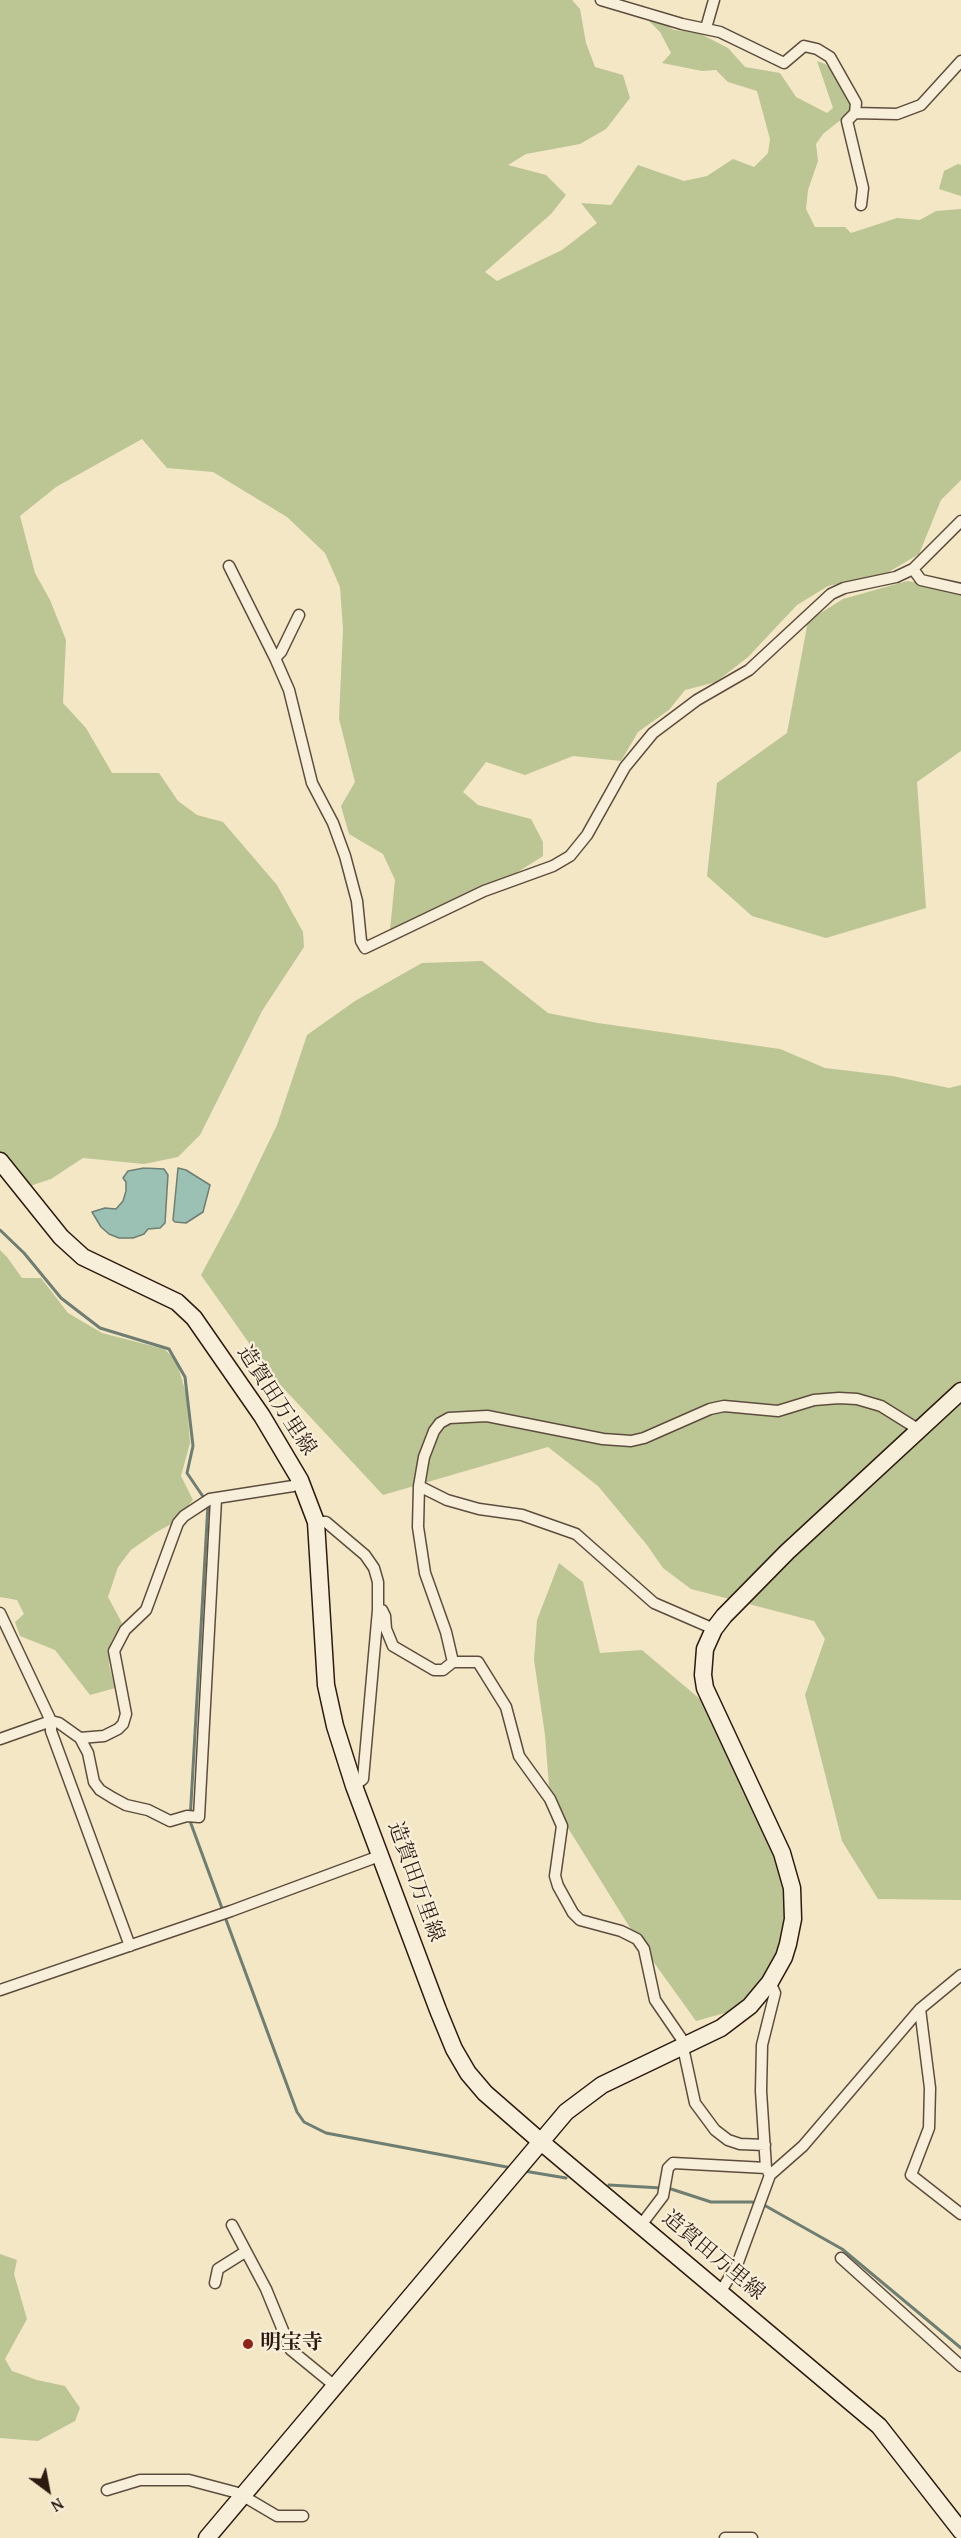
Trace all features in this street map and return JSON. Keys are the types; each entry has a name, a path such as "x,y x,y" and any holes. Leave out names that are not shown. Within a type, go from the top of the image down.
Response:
{"main road":[{"name":"造賀田万里線","path":"0,1161 60,1237 83,1257 169,1297 194,1318 262,1416 300,1480 316,1522 326,1685 335,1726 354,1786 454,2049 468,2073 485,2093 540,2141 879,2426 961,2531"},
{"path":"207,2538 540,2141 581,2098 630,2070 710,2033 738,2016 770,1982 784,1957 794,1919 792,1888 782,1853 705,1688 703,1661 705,1649 714,1629 724,1616 788,1552 921,1431 961,1391"}],"street":[{"path":"601,0 682,24 720,32 784,63 804,46 817,49 830,57 856,103 855,113 847,121 863,188 861,205"},
{"path":"706,28 714,0"},
{"path":"855,113 897,114 921,105 961,61"},
{"path":"229,566 275,658 295,713 312,783 333,824 345,856 357,901 361,941 365,948 484,891 553,866 570,856 587,836 625,767 652,733 697,700 749,670 831,594 844,588 896,577 913,569 961,521"},
{"path":"913,569 921,580 961,590"},
{"path":"275,658 281,652 299,615"},
{"path":"453,1662 446,1632 425,1573 418,1527 419,1486 424,1457 434,1431 448,1418 487,1416 603,1439 631,1441 644,1438 710,1408 724,1406 778,1411 814,1400 839,1398 857,1399 881,1407 921,1431"},
{"path":"80,1738 104,1736 123,1724 126,1714 114,1651 125,1630 146,1610 178,1523 197,1506 216,1498 293,1486 300,1480"},
{"path":"419,1486 447,1500 479,1509 522,1515 576,1534 654,1603 714,1629"},
{"path":"0,1739 51,1721 59,1723 80,1738 88,1753 94,1782 113,1798 148,1810 170,1821 187,1816 199,1817 216,1498"},
{"path":"316,1522 326,1522 365,1555 374,1568 378,1581 378,1610 363,1779 354,1786"},
{"path":"378,1610 382,1610 385,1616 386,1629 393,1646 434,1670 443,1670 453,1662 478,1662 506,1707 519,1756 550,1799 562,1826 555,1876 573,1913 580,1920 621,1931 637,1939 644,1949 655,2000 681,2038 695,2103 704,2117 728,2140 740,2144 765,2145"},
{"path":"0,1613 51,1721 51,1731 130,1946"},
{"path":"0,1990 130,1946 382,1855"},
{"path":"641,2225 663,2196 668,2168 673,2163 768,2172 803,2146 920,2009 961,1975"},
{"path":"721,2291 737,2265 768,2172 761,2068 765,2030 775,1993 770,1982"},
{"path":"920,2009 930,2088 929,2128 911,2175 961,2214"},
{"path":"232,2225 266,2289 291,2350 335,2386"},
{"path":"215,2283 218,2269 245,2252"},
{"path":"842,2259 961,2366"},
{"path":"107,2490 140,2480 189,2481 212,2485 243,2496 277,2516 303,2516"},
{"path":"725,2538 752,2538"}],"green space":[{"path":"0,0 572,0 580,9 586,43 595,67 623,75 630,98 606,129 580,144 526,154 508,165 546,175 566,195 551,214 485,272 497,281 562,250 597,223 581,203 611,205 638,165 684,181 707,176 733,159 754,167 768,153 770,139 757,91 728,82 716,70 702,71 662,63 671,53 660,32 647,19 656,19 674,30 697,32 728,48 745,67 780,73 796,97 827,113 833,108 817,61 825,64 847,84 853,110 823,134 816,144 818,161 808,190 806,209 815,227 845,227 851,233 897,218 920,220 936,211 961,209 961,480 941,500 919,554 887,573 828,586 797,605 748,657 716,682 685,690 669,710 638,732 621,761 573,756 525,775 486,762 463,792 478,805 531,819 543,842 543,856 510,877 390,930 395,880 383,854 349,834 341,806 355,782 339,719 343,629 340,587 325,553 287,517 213,472 167,468 142,439 56,487 20,516 35,573 50,600 66,640 63,703 86,728 112,773 159,773 178,801 197,815 223,822 277,885 303,932 304,947 262,1011 200,1135 178,1157 144,1164 83,1158 51,1179 30,1186 0,1154"},
{"path":"958,164 961,165 961,196 939,189 944,171"},
{"path":"907,581 961,589 961,751 917,782 926,908 826,938 752,916 707,876 717,783 787,733 808,621 843,599"},
{"path":"482,961 548,1013 598,1023 780,1049 825,1068 892,1076 949,1088 961,1085 961,1900 878,1899 842,1841 805,1695 825,1639 814,1621 691,1589 663,1568 598,1486 548,1447 383,1495 273,1377 201,1275 238,1206 277,1125 307,1035 355,1001 422,963"},
{"path":"0,1250 22,1278 41,1278 68,1313 102,1333 164,1349 176,1360 186,1393 190,1443 181,1476 193,1500 173,1523 131,1550 118,1567 108,1597 122,1623 111,1642 109,1665 115,1688 90,1695 55,1650 20,1636 15,1622 24,1614 17,1600 0,1597"},
{"path":"559,1563 583,1582 600,1653 642,1650 714,1711 786,1866 784,1957 750,2006 696,2021 637,1939 550,1799 545,1735 534,1660 537,1620"},
{"path":"0,2254 17,2260 14,2274 27,2319 5,2359 12,2371 37,2380 65,2386 80,2408 75,2421 38,2441 0,2438"}],"water":[{"path":"144,1168 164,1169 168,1175 165,1223 160,1228 148,1229 144,1234 133,1238 119,1238 109,1234 101,1227 92,1212 105,1208 116,1209 123,1201 126,1191 126,1182 123,1178 128,1171"},
{"path":"178,1168 186,1170 210,1185 203,1212 186,1223 173,1220"}],"waterway":[{"path":"0,1230 24,1253 61,1298 100,1328 169,1349 185,1377 193,1446 187,1473 204,1498"},
{"path":"208,1504 190,1821 223,1911"},
{"path":"225,1917 297,2112 304,2122 326,2133 512,2168"},
{"path":"524,2171 566,2178"},
{"path":"609,2185 662,2188"},
{"path":"668,2188 711,2202 752,2202 764,2205 842,2249 961,2348"}],"place":[{"name":"明宝寺","path":"248,2344"}]}
